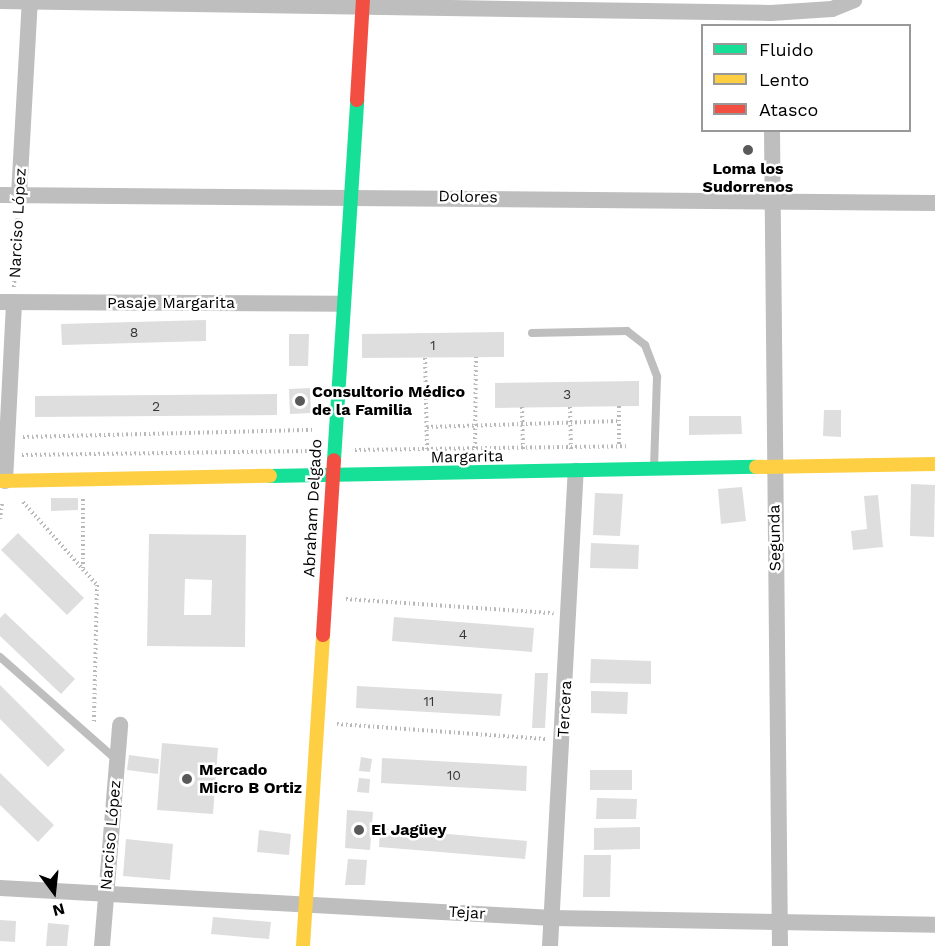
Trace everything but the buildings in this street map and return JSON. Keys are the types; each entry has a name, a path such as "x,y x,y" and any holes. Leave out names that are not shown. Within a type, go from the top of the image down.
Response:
{"street":[{"path":"0,1 363,3 771,19 832,9 854,0"},
{"name":"Narciso López","path":"19,195 29,1"},
{"name":"Abraham Delgado","path":"303,946 334,429 363,3"},
{"name":"Segunda","path":"772,132 780,946"},
{"name":"Dolores","path":"0,195 350,195 935,203"},
{"name":"Narciso López","path":"2,481 7,438 7,302"},
{"name":"Pasaje Margarita","path":"7,302 343,304"},
{"name":"Margarita","path":"2,481 574,471 774,465 935,464"},
{"name":"Tercera","path":"550,946 563,740 574,471"},
{"name":"Narciso López","path":"102,946 120,725"},
{"name":"Tejar","path":"0,888 552,918 781,924 935,925"}],"lane":[{"path":"531,333 627,331 645,345 657,377 654,468"},
{"path":"0,657 118,760"}],"path":[{"name":"Narciso López","path":"7,302 19,195"},
{"path":"475,473 476,357"},
{"path":"425,358 428,474"},
{"path":"619,406 619,470"},
{"path":"522,407 523,472"},
{"path":"570,407 574,471"},
{"path":"427,427 619,421"},
{"path":"7,438 334,429"},
{"path":"6,455 655,446"},
{"path":"83,480 83,570"},
{"path":"2,481 97,585 93,739"},
{"path":"324,597 569,614"},
{"path":"317,723 563,740"}],"traffic: fast":[{"path":"334,460 357,100"},
{"path":"270,476 756,467"}],"traffic: slow":[{"path":"756,467 935,464"},
{"path":"0,481 270,476"},
{"path":"303,946 323,635"}],"traffic: jam":[{"path":"357,100 363,0"},
{"path":"323,635 334,460"}],"place":[{"name":"Loma los Sudorrenos","path":"748,150"},
{"name":"Consultorio Médico de la Familia","path":"300,401"},
{"name":"Mercado Micro B Ortiz","path":"187,779"},
{"name":"El Jagüey","path":"359,830"}]}
